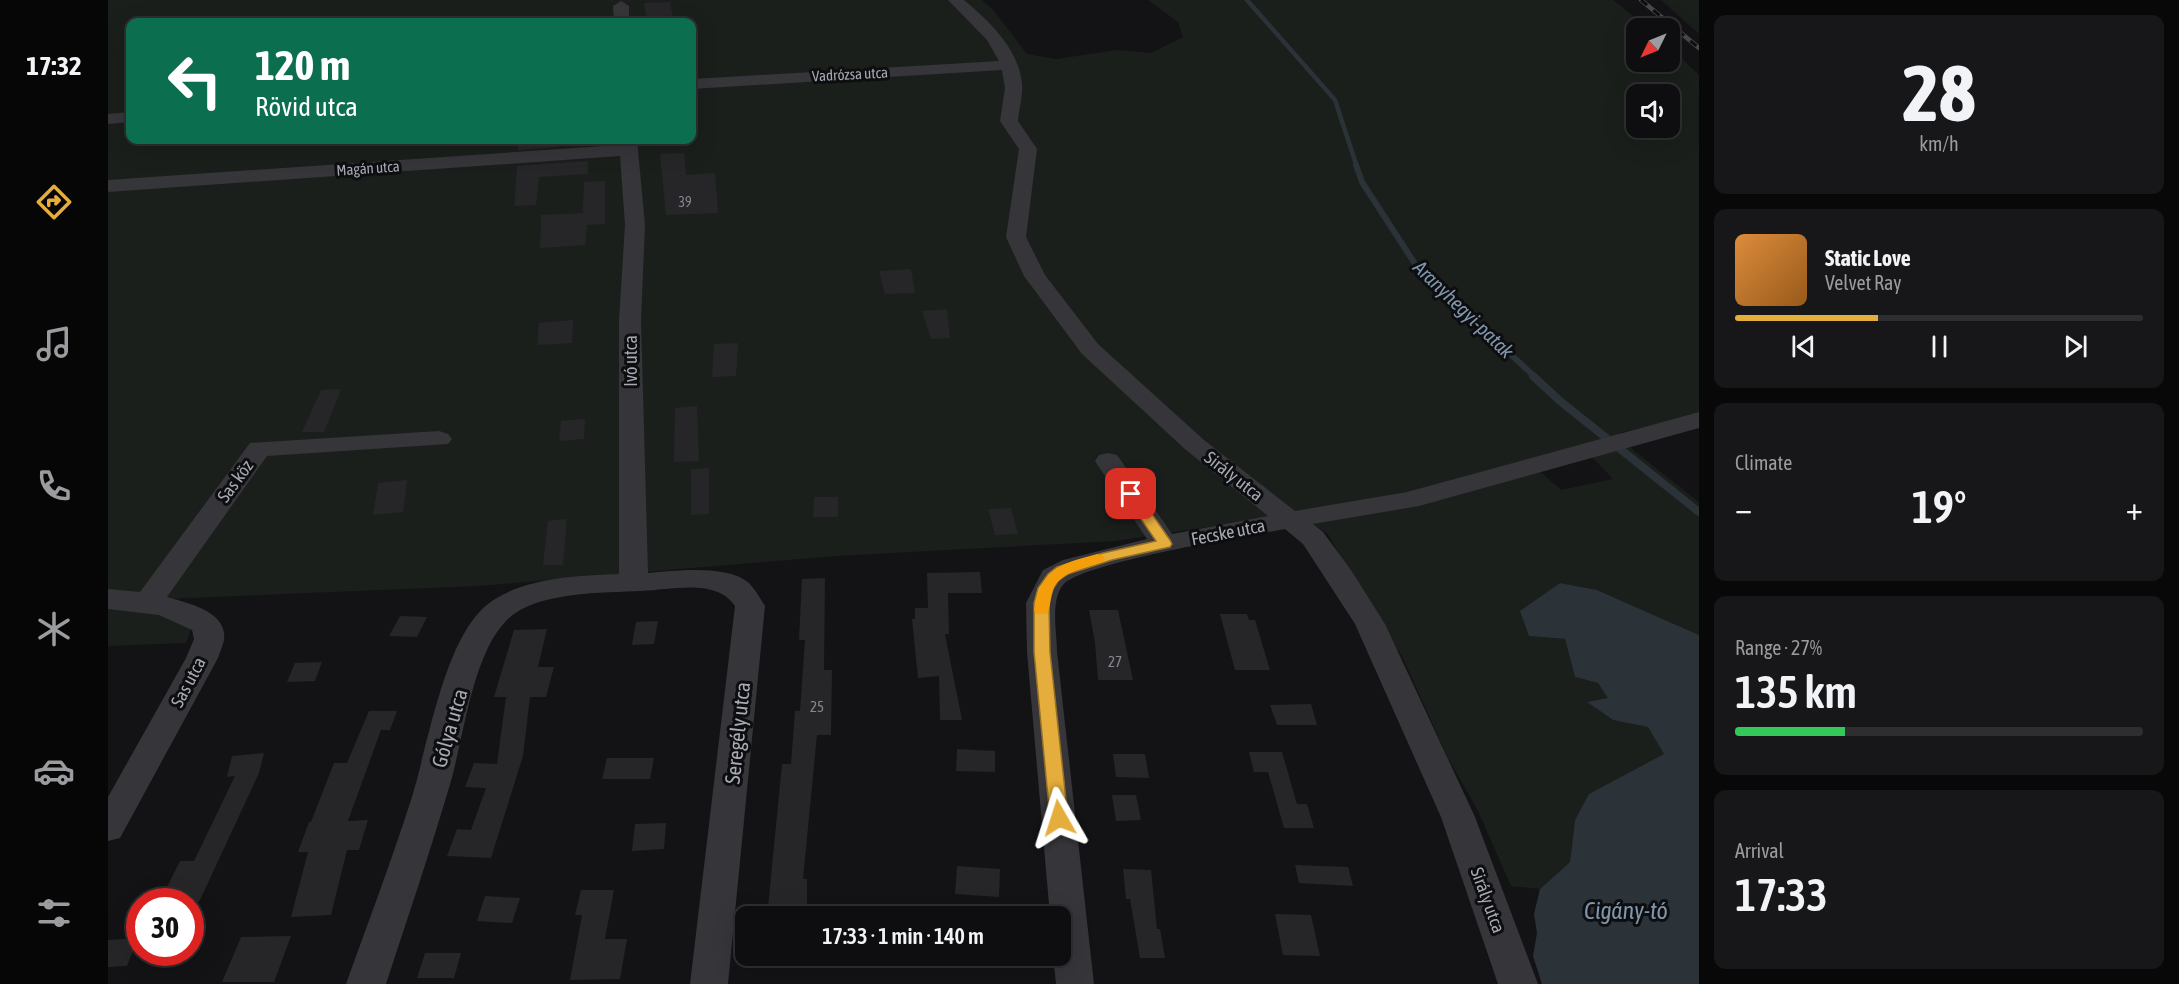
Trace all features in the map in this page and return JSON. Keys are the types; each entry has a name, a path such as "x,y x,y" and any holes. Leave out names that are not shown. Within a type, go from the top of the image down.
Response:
{"street":[{"name":"Sirály utca","path":"954,0 985,26 1004,51 1009,65 1013,84 1009,121 1028,149 1016,237 1035,276 1084,341 1122,379 1204,452 1313,538 1341,577 1370,624 1458,817 1518,984"},
{"path":"621,6 622,18"},
{"name":"Vadrózsa utca","path":"696,84 1009,65"},
{"path":"108,119 126,117"},
{"name":"Magán utca","path":"108,186 628,145"},
{"name":"Ivó utca","path":"628,145 635,225 630,320 634,583"},
{"name":"Fecske utca","path":"1075,984 1043,664 1041,603 1053,577 1063,571 1108,556 1409,500 1699,420"},
{"name":"Sas köz","path":"148,602 259,449 439,440"},
{"path":"1108,461 1165,544"},
{"name":"Seregély utca","path":"634,583 715,581 735,588 750,606 709,984"},
{"name":"Gólya utca","path":"366,984 435,779 457,694 474,646 486,624 504,607 529,594 634,583"},
{"name":"Sas utca","path":"108,599 148,602 191,614 207,625 209,639 202,658 108,828"}],"shaded area":[{"path":"108,0 982,0 994,11 1027,54 1056,59 1117,50 1151,53 1183,37 1178,22 1148,0 1613,0 1636,18 1626,18 1626,72 1680,72 1680,57 1699,75 1699,413 1620,433 1633,450 1699,502 1699,635 1597,590 1560,583 1529,636 1565,639 1575,677 1598,683 1609,698 1588,702 1613,720 1648,727 1665,754 1575,820 1570,862 1540,889 1511,886 1477,809 1448,758 1402,656 1369,607 1328,534 1295,514 1115,541 836,556 478,586 165,599 108,596","holes":["1576,450 1593,458 1613,479 1561,490 1529,462"]},
{"path":"1661,0 1699,0 1699,34"},
{"path":"108,602 183,620 191,630 186,643 108,646"}],"water":[{"name":"Cigány-tó","path":"1560,583 1597,590 1699,635 1699,984 1542,984 1533,956 1537,933 1534,914 1540,889 1570,862 1575,820 1589,794 1664,754 1648,727 1613,720 1587,702 1608,698 1598,683 1575,677 1565,639 1529,636 1520,611"}],"building":[{"path":"670,2 673,18 646,18 644,3"},
{"path":"518,144 559,144 559,147 518,150"},
{"path":"684,153 686,175 715,173 718,213 666,215 660,154"},
{"path":"588,161 588,174 539,177 536,205 514,206 517,166"},
{"path":"605,181 605,224 587,225 585,245 540,248 541,215 583,213 584,182"},
{"path":"911,269 915,293 885,294 879,271"},
{"path":"947,309 950,338 931,339 922,311"},
{"path":"573,320 572,343 537,345 539,323"},
{"path":"738,343 736,376 712,377 714,344"},
{"path":"341,389 324,432 302,432 321,390"},
{"path":"697,406 699,461 674,462 675,408"},
{"path":"585,419 584,439 559,441 561,421"},
{"path":"709,468 709,514 691,515 691,469"},
{"path":"407,480 403,512 373,515 378,483"},
{"path":"814,497 838,497 838,517 813,517"},
{"path":"1011,508 1018,534 995,535 988,509"},
{"path":"567,519 563,565 543,565 548,521"},
{"path":"980,572 982,593 948,593 949,634 945,634 962,720 940,720 939,676 918,678 912,619 915,619 915,608 928,608 927,573"},
{"path":"825,578 824,670 832,670 831,735 817,735 803,879 807,879 807,906 768,906 782,764 791,764 795,711 800,711 805,640 799,640 802,579"},
{"path":"1089,610 1118,610 1133,680 1098,680"},
{"path":"1220,614 1247,614 1249,620 1255,620 1270,670 1235,670"},
{"path":"400,616 427,617 417,637 389,636"},
{"path":"658,621 654,644 632,645 636,622"},
{"path":"547,629 538,667 554,667 546,697 530,697 523,756 491,858 447,856 457,829 471,830 486,788 465,787 474,763 497,764 506,697 494,697 514,630"},
{"path":"322,662 315,681 287,682 295,663"},
{"path":"1311,704 1317,725 1277,725 1270,705"},
{"path":"369,711 397,711 390,730 381,730 348,821 368,820 359,850 347,850 331,915 291,917 308,852 298,852 309,822 311,822 334,763 347,763"},
{"path":"957,749 995,751 995,772 956,771"},
{"path":"1249,752 1282,752 1297,804 1307,804 1314,828 1284,828 1268,772 1254,772"},
{"path":"264,753 259,773 204,891 204,888 166,888 180,861 194,861 235,776 227,777 232,756"},
{"path":"1113,754 1145,754 1149,778 1116,777"},
{"path":"607,758 654,758 650,779 602,779"},
{"path":"1112,795 1136,795 1141,820 1116,821"},
{"path":"666,823 664,849 632,851 635,824"},
{"path":"1295,865 1348,867 1353,886 1299,883"},
{"path":"957,866 1000,869 999,897 955,894"},
{"path":"1123,869 1151,870 1157,929 1160,929 1165,958 1140,958 1130,899 1126,899"},
{"path":"581,890 614,890 605,939 627,939 620,979 570,980 582,915 575,915"},
{"path":"485,896 520,898 512,923 477,921"},
{"path":"1275,914 1311,915 1320,956 1283,955"},
{"path":"291,936 274,982 222,982 241,937"},
{"path":"126,939 127,966 108,967 108,940"},
{"path":"425,953 461,953 454,978 417,978"}],"waterway":[{"name":"Aranyhegyi-patak","path":"1247,0 1335,100 1357,167"},
{"name":"Aranyhegyi-patak","path":"1356,165 1362,182 1417,267 1535,377"},
{"name":"Aranyhegyi-patak","path":"1533,376 1560,401 1699,512"}],"railway":[{"path":"1641,0 1699,48"}],"slow traffic":[{"path":"1041,610 1046,588 1053,577 1073,566 1098,559"}],"route":[{"path":"1059,818 1042,652 1041,603 1053,577 1073,566 1165,544 1131,494"}]}
